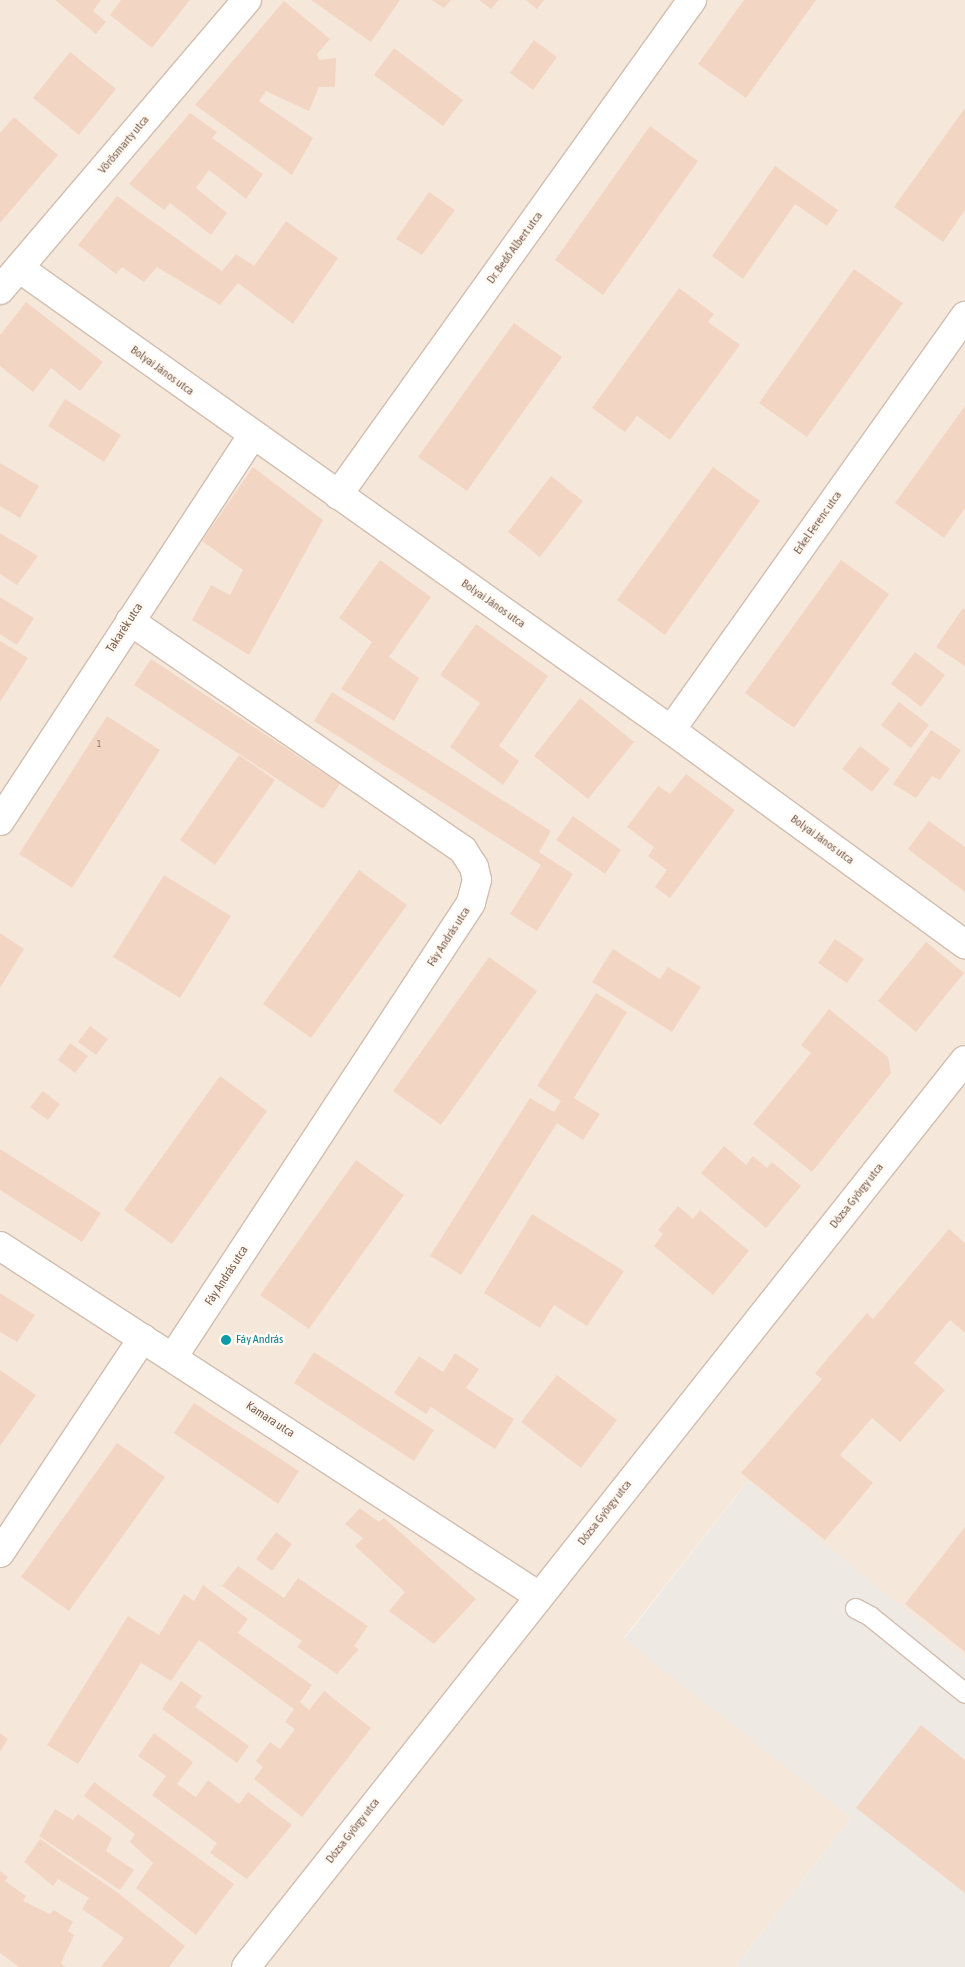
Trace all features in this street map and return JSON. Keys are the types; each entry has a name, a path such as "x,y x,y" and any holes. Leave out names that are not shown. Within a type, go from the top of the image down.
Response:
{"street":[{"name":"Vörösmarty utca","path":"0,290 247,0"},
{"name":"Dr. Bedő Albert utca","path":"338,495 692,0"},
{"name":"Bolyai János utca","path":"19,268 252,436 671,730 965,944"},
{"name":"Erkel Ferenc utca","path":"671,730 965,316"},
{"name":"Takarék utca","path":"0,821 252,436"},
{"name":"Fáy András utca","path":"130,621 463,850 474,867 477,880 471,903 173,1357"},
{"name":"Dózsa György utca","path":"246,1967 539,1596 961,1073"},
{"name":"Kamara utca","path":"0,1246 539,1596"},
{"path":"0,1553 143,1338"}],"lane":[{"path":"855,1608 870,1616 965,1693"}],"shaded area":[{"path":"0,0 965,0 965,1658 747,1482 624,1638 851,1818 735,1967 0,1967"},
{"path":"748,1481 965,1658 965,1967 735,1967 851,1818 624,1639"}],"building":[{"path":"55,0 101,0 93,11 106,22 96,34"},
{"path":"121,0 190,0 152,48 110,15"},
{"path":"311,0 400,0 371,42"},
{"path":"432,0 451,0 444,8"},
{"path":"479,0 499,0 491,9"},
{"path":"526,0 544,0 537,9"},
{"path":"744,0 816,0 746,98 698,64"},
{"path":"284,1 330,39 317,54 319,60 336,58 335,87 319,87 309,111 266,91 259,101 313,138 292,175 195,105"},
{"path":"534,40 557,57 533,90 510,73"},
{"path":"394,48 463,100 443,126 374,75"},
{"path":"70,52 116,89 79,135 33,98"},
{"path":"965,108 965,210 943,242 894,207"},
{"path":"190,113 217,132 212,138 263,174 246,199 209,170 196,188 227,213 211,235 170,203 164,210 129,184"},
{"path":"14,117 58,155 0,223 0,133"},
{"path":"650,126 698,161 603,295 555,260"},
{"path":"775,166 838,210 827,226 795,204 743,279 712,256"},
{"path":"429,192 455,210 422,255 396,239"},
{"path":"117,196 222,271 236,254 254,266 286,221 338,258 293,324 238,283 220,305 157,267 144,282 122,267 116,274 78,245"},
{"path":"854,269 903,303 807,437 759,403"},
{"path":"679,288 714,314 708,322 740,345 670,440 637,416 625,432 592,408"},
{"path":"26,302 103,362 80,391 51,368 33,392 0,366 0,335"},
{"path":"514,323 562,357 467,491 418,457"},
{"path":"65,399 121,435 104,462 48,426"},
{"path":"965,406 965,508 944,538 895,503"},
{"path":"0,463 39,486 20,518 0,506"},
{"path":"253,467 323,520 249,655 192,620 211,585 230,595 243,570 202,541"},
{"path":"713,467 760,501 665,635 617,600"},
{"path":"551,476 583,501 540,557 508,532"},
{"path":"0,533 38,556 17,585 0,574"},
{"path":"380,560 431,597 389,657 419,678 394,721 341,689 372,642 339,618"},
{"path":"841,560 889,594 794,728 745,693"},
{"path":"0,597 34,618 17,645 0,634"},
{"path":"963,608 965,610 965,666 936,647"},
{"path":"476,624 548,676 499,746 519,761 503,785 450,747 480,703 440,675"},
{"path":"0,641 28,658 0,702"},
{"path":"915,652 945,675 921,707 891,684"},
{"path":"151,659 340,784 323,809 134,685"},
{"path":"332,692 551,831 539,852 573,874 537,931 510,914 541,865 314,721"},
{"path":"580,698 634,742 588,799 534,756"},
{"path":"899,702 929,725 911,748 881,725"},
{"path":"107,716 160,750 72,888 19,854"},
{"path":"931,730 961,750 940,780 932,776 916,798 893,784"},
{"path":"860,746 890,769 872,792 842,769"},
{"path":"239,755 275,780 215,865 180,840"},
{"path":"686,774 735,810 670,898 655,887 667,870 648,856 654,847 627,827 658,786 670,794"},
{"path":"573,816 621,850 605,874 556,840"},
{"path":"929,821 965,847 965,892 908,849"},
{"path":"359,870 407,905 311,1038 263,1004"},
{"path":"164,875 231,916 180,998 113,957"},
{"path":"0,933 24,949 0,988"},
{"path":"835,939 864,959 847,983 818,963"},
{"path":"926,942 964,973 916,1032 878,1001"},
{"path":"613,949 660,979 668,967 701,987 672,1032 592,982"},
{"path":"489,957 537,991 441,1125 393,1091"},
{"path":"596,993 627,1012 574,1098 600,1114 583,1140 557,1123 461,1275 430,1256 530,1098 554,1112 561,1101 537,1086"},
{"path":"829,1009 888,1057 891,1073 812,1172 753,1124 811,1053 801,1045"},
{"path":"90,1026 108,1039 96,1055 78,1042"},
{"path":"70,1043 88,1056 75,1073 58,1060"},
{"path":"220,1076 267,1111 172,1244 124,1210"},
{"path":"43,1091 60,1104 48,1120 30,1107"},
{"path":"724,1146 746,1165 753,1156 767,1168 772,1162 801,1186 766,1228 701,1173"},
{"path":"0,1149 101,1213 82,1242 0,1190"},
{"path":"356,1160 404,1195 309,1329 260,1295"},
{"path":"678,1206 693,1219 700,1210 749,1251 713,1295 654,1246 663,1234 658,1230"},
{"path":"532,1214 624,1271 587,1326 554,1305 540,1328 484,1293"},
{"path":"949,1229 965,1243 965,1333 950,1320 914,1363 945,1390 900,1442 872,1418 840,1455 873,1483 825,1540 741,1473 822,1379 815,1373 867,1313 873,1319"},
{"path":"0,1293 35,1315 17,1342 0,1332"},
{"path":"314,1352 434,1430 414,1461 294,1383"},
{"path":"455,1353 479,1369 466,1388 514,1419 495,1449 431,1407 426,1414 394,1393 419,1356 443,1372"},
{"path":"0,1370 36,1395 0,1446"},
{"path":"557,1375 617,1420 581,1468 521,1422"},
{"path":"194,1403 299,1471 278,1504 174,1433"},
{"path":"117,1443 165,1477 69,1611 21,1577"},
{"path":"360,1508 379,1522 384,1518 476,1599 434,1644 389,1611 405,1592 355,1546 363,1538 345,1524"},
{"path":"965,1527 965,1652 905,1604"},
{"path":"276,1532 292,1544 272,1571 256,1559"},
{"path":"238,1566 284,1598 298,1578 368,1626 354,1646 359,1649 337,1674 297,1647 302,1641 222,1586"},
{"path":"203,1585 248,1619 238,1633 312,1685 300,1702 309,1710 324,1691 371,1728 302,1817 254,1779 263,1767 256,1761 270,1742 280,1749 295,1729 285,1722 294,1709 199,1640 171,1681 141,1663 78,1764 47,1745 128,1616 159,1635 184,1594 194,1601"},
{"path":"181,1681 202,1696 195,1707 249,1746 237,1763 162,1709"},
{"path":"921,1725 965,1760 965,1893 856,1808"},
{"path":"0,1733 8,1739 0,1752"},
{"path":"154,1733 193,1762 177,1784 196,1797 208,1780 239,1804 248,1792 292,1825 247,1879 210,1853 217,1843 152,1795 166,1776 138,1756"},
{"path":"94,1782 234,1884 196,1935 136,1888 153,1863 130,1842 135,1834 84,1796"},
{"path":"55,1809 73,1820 78,1814 112,1838 106,1851 134,1870 120,1890 39,1836"},
{"path":"40,1839 118,1893 185,1946 169,1967 101,1967 124,1938 82,1909 89,1898 58,1879 53,1886 24,1862"},
{"path":"0,1871 8,1877 5,1881 26,1896 23,1901 50,1914 54,1910 73,1922 68,1931 74,1935 61,1963 65,1967 19,1967 0,1953"}],"place":[{"name":"Fáy András","path":"226,1340"}]}
